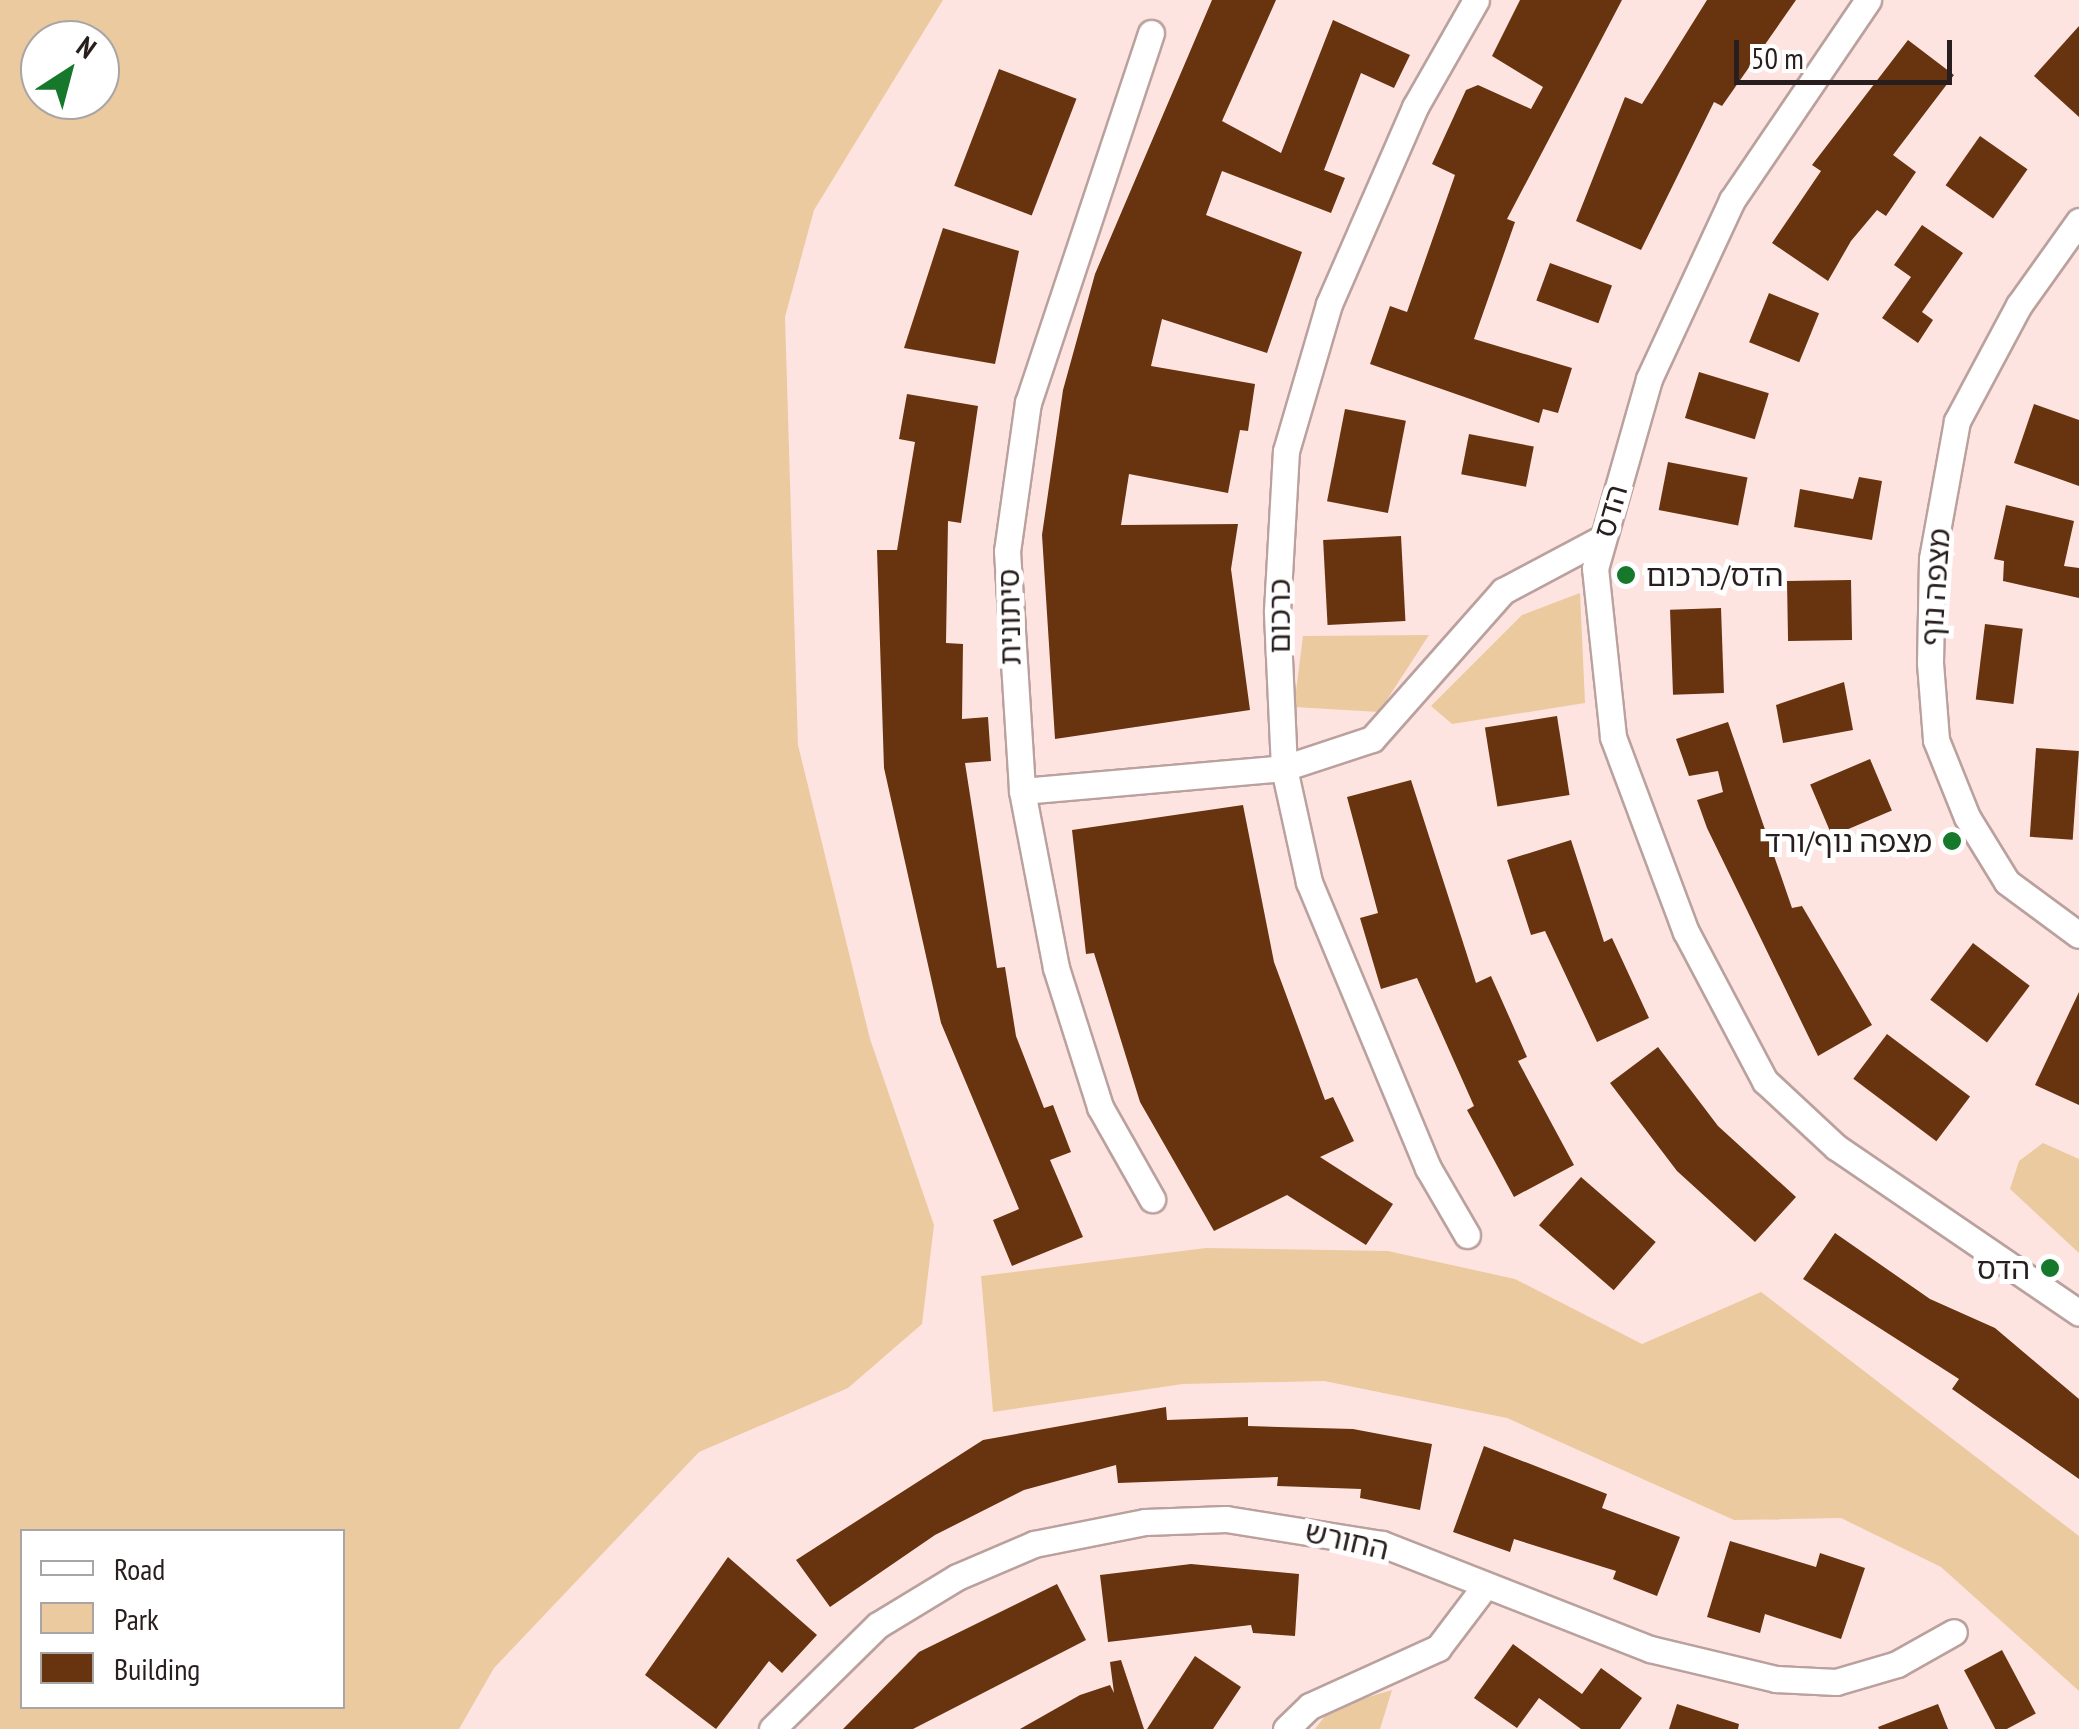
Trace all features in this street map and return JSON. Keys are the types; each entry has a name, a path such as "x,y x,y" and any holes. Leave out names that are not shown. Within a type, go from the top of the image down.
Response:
{"street":[{"name":"כרכום","path":"1467,1235 1350,993 1309,882 1284,768 1276,611 1286,451 1329,304 1416,106 1476,0"},
{"name":"הדס","path":"1868,0 1732,200 1649,380 1600,539 1613,737 1686,932 1765,1081 1836,1147 2079,1313"},
{"name":"סיתונית","path":"1152,33 1028,402 1007,551 1022,792 1056,968 1100,1107 1152,1199"},
{"name":"מצפה נוף","path":"2079,221 2019,306 1957,421 1932,559 1930,663 1936,740 1967,817 2007,882 2079,936"},
{"path":"1022,792 1284,768 1372,738 1503,591 1600,539"},
{"name":"החורש","path":"772,1729 878,1625 957,1577 1097,1529 1226,1519 1323,1531 1485,1586 1650,1650 1776,1679 1836,1682 1897,1664 1954,1632"},
{"path":"1286,1729 1310,1706 1438,1648 1485,1586"}],"green space":[{"path":"0,0 943,0 814,210 785,317 798,745 870,1039 934,1225 922,1324 848,1388 699,1452 494,1668 459,1729 0,1729"},
{"path":"1580,593 1585,703 1452,724 1431,706 1522,615"},
{"path":"1429,635 1379,712 1294,707 1303,636"},
{"path":"2043,1143 2079,1159 2079,1253 2010,1189 2019,1161"},
{"path":"1206,1248 1388,1251 1515,1279 1642,1344 1761,1292 2079,1536 2079,1691 1941,1567 1841,1518 1734,1520 1507,1418 1324,1381 1183,1384 993,1412 981,1276"},
{"path":"1392,1690 1380,1729 1315,1729 1331,1708"}],"building":[{"path":"1212,0 1276,0 1222,121 1281,153 1333,20 1410,55 1394,88 1361,73 1324,170 1345,178 1331,213 1222,171 1206,215 1302,252 1267,353 1162,319 1151,366 1255,384 1248,431 1240,430 1228,493 1129,474 1121,525 1238,524 1231,569 1250,710 1055,739 1042,535 1063,390 1095,274"},
{"path":"1520,0 1622,0 1507,219 1515,222 1474,339 1572,368 1558,413 1543,409 1539,423 1370,364 1390,306 1407,312 1455,175 1432,164 1466,90 1478,85 1531,109 1543,87 1492,56"},
{"path":"1707,0 1796,0 1722,106 1714,102 1641,250 1576,221 1625,97 1642,104"},
{"path":"2079,26 2079,117 2034,76"},
{"path":"1908,40 1954,75 1893,155 1916,172 1886,216 1877,210 1851,241 1828,281 1772,243 1821,171 1812,165"},
{"path":"999,69 1076,99 1032,215 954,186"},
{"path":"1980,136 2028,169 1993,218 1946,185"},
{"path":"1922,225 1963,253 1922,312 1933,320 1918,343 1882,318 1911,277 1894,265"},
{"path":"943,228 1019,251 995,364 904,348"},
{"path":"1550,263 1612,286 1598,323 1536,301"},
{"path":"1769,293 1819,313 1799,362 1749,342"},
{"path":"1699,372 1769,393 1755,439 1685,418"},
{"path":"907,394 978,406 961,523 948,521 946,643 963,644 962,719 988,717 991,761 965,763 997,968 1005,967 1016,1036 1044,1108 1053,1105 1071,1152 1050,1160 1083,1237 1012,1266 993,1220 1019,1209 941,1023 884,768 877,550 897,550 915,442 899,439"},
{"path":"2034,404 2079,420 2079,486 2014,463"},
{"path":"1345,409 1406,421 1388,513 1327,501"},
{"path":"1469,434 1534,447 1526,487 1461,474"},
{"path":"1668,462 1748,477 1738,526 1659,510"},
{"path":"1859,477 1882,481 1872,540 1794,527 1800,489 1853,499"},
{"path":"2006,505 2074,521 2064,566 2079,568 2079,598 2003,581 2004,561 1994,559"},
{"path":"1401,536 1405,621 1328,625 1323,540"},
{"path":"1851,580 1852,640 1788,641 1787,581"},
{"path":"1721,608 1724,693 1673,695 1670,610"},
{"path":"1985,624 2023,629 2013,704 1976,699"},
{"path":"1844,682 1853,730 1783,743 1776,705"},
{"path":"1557,716 1570,795 1497,806 1485,727"},
{"path":"1728,722 1792,908 1802,906 1872,1025 1818,1056 1697,800 1723,792 1718,771 1689,776 1676,739"},
{"path":"2036,748 2079,751 2073,840 2030,837"},
{"path":"1870,759 1892,811 1832,836 1810,784"},
{"path":"1411,780 1476,983 1491,976 1527,1057 1518,1061 1574,1165 1514,1197 1467,1110 1474,1106 1417,978 1381,989 1360,918 1378,913 1347,797"},
{"path":"1243,805 1274,962 1325,1100 1333,1097 1354,1141 1320,1157 1393,1204 1366,1245 1287,1195 1214,1231 1140,1102 1094,953 1086,954 1072,830"},
{"path":"1571,840 1604,942 1612,938 1649,1018 1597,1042 1545,931 1531,935 1507,860"},
{"path":"1973,943 2030,986 1987,1042 1930,1000"},
{"path":"2079,992 2079,1105 2035,1085"},
{"path":"1887,1034 1970,1097 1936,1141 1853,1079"},
{"path":"1658,1047 1718,1126 1796,1197 1755,1242 1677,1171 1610,1083"},
{"path":"1581,1177 1656,1242 1614,1290 1539,1225"},
{"path":"1835,1233 1930,1299 1995,1328 2079,1399 2079,1479 1952,1389 1959,1379 1803,1279"},
{"path":"1166,1407 1167,1420 1248,1417 1248,1426 1353,1429 1432,1444 1420,1510 1360,1498 1361,1489 1277,1486 1278,1477 1118,1483 1116,1465 1024,1490 935,1535 830,1607 796,1560 983,1440"},
{"path":"1484,1446 1607,1494 1602,1508 1680,1537 1657,1596 1613,1579 1616,1571 1514,1539 1510,1552 1453,1532"},
{"path":"1730,1541 1816,1567 1820,1553 1865,1568 1841,1639 1765,1614 1760,1633 1707,1617"},
{"path":"728,1557 817,1635 782,1673 769,1661 716,1729 645,1675"},
{"path":"1191,1564 1299,1574 1295,1636 1253,1633 1251,1625 1108,1642 1100,1575"},
{"path":"1057,1584 1086,1640 913,1729 843,1729 919,1652"},
{"path":"1513,1644 1582,1694 1601,1668 1642,1698 1620,1729 1581,1729 1539,1698 1517,1728 1474,1698"},
{"path":"2002,1650 2036,1714 2007,1729 1995,1729 1964,1670"},
{"path":"1195,1656 1241,1687 1213,1729 1147,1729"},
{"path":"1121,1660 1144,1729 1020,1729 1080,1695 1110,1685 1114,1693 1110,1662"},
{"path":"1677,1704 1739,1724 1738,1729 1669,1729"},
{"path":"1938,1704 1948,1729 1878,1727"}],"place":[{"name":"הדס/כרכום","path":"1626,575"},
{"name":"מצפה נוף/ורד","path":"1952,841"},
{"name":"הדס","path":"2050,1268"}]}
